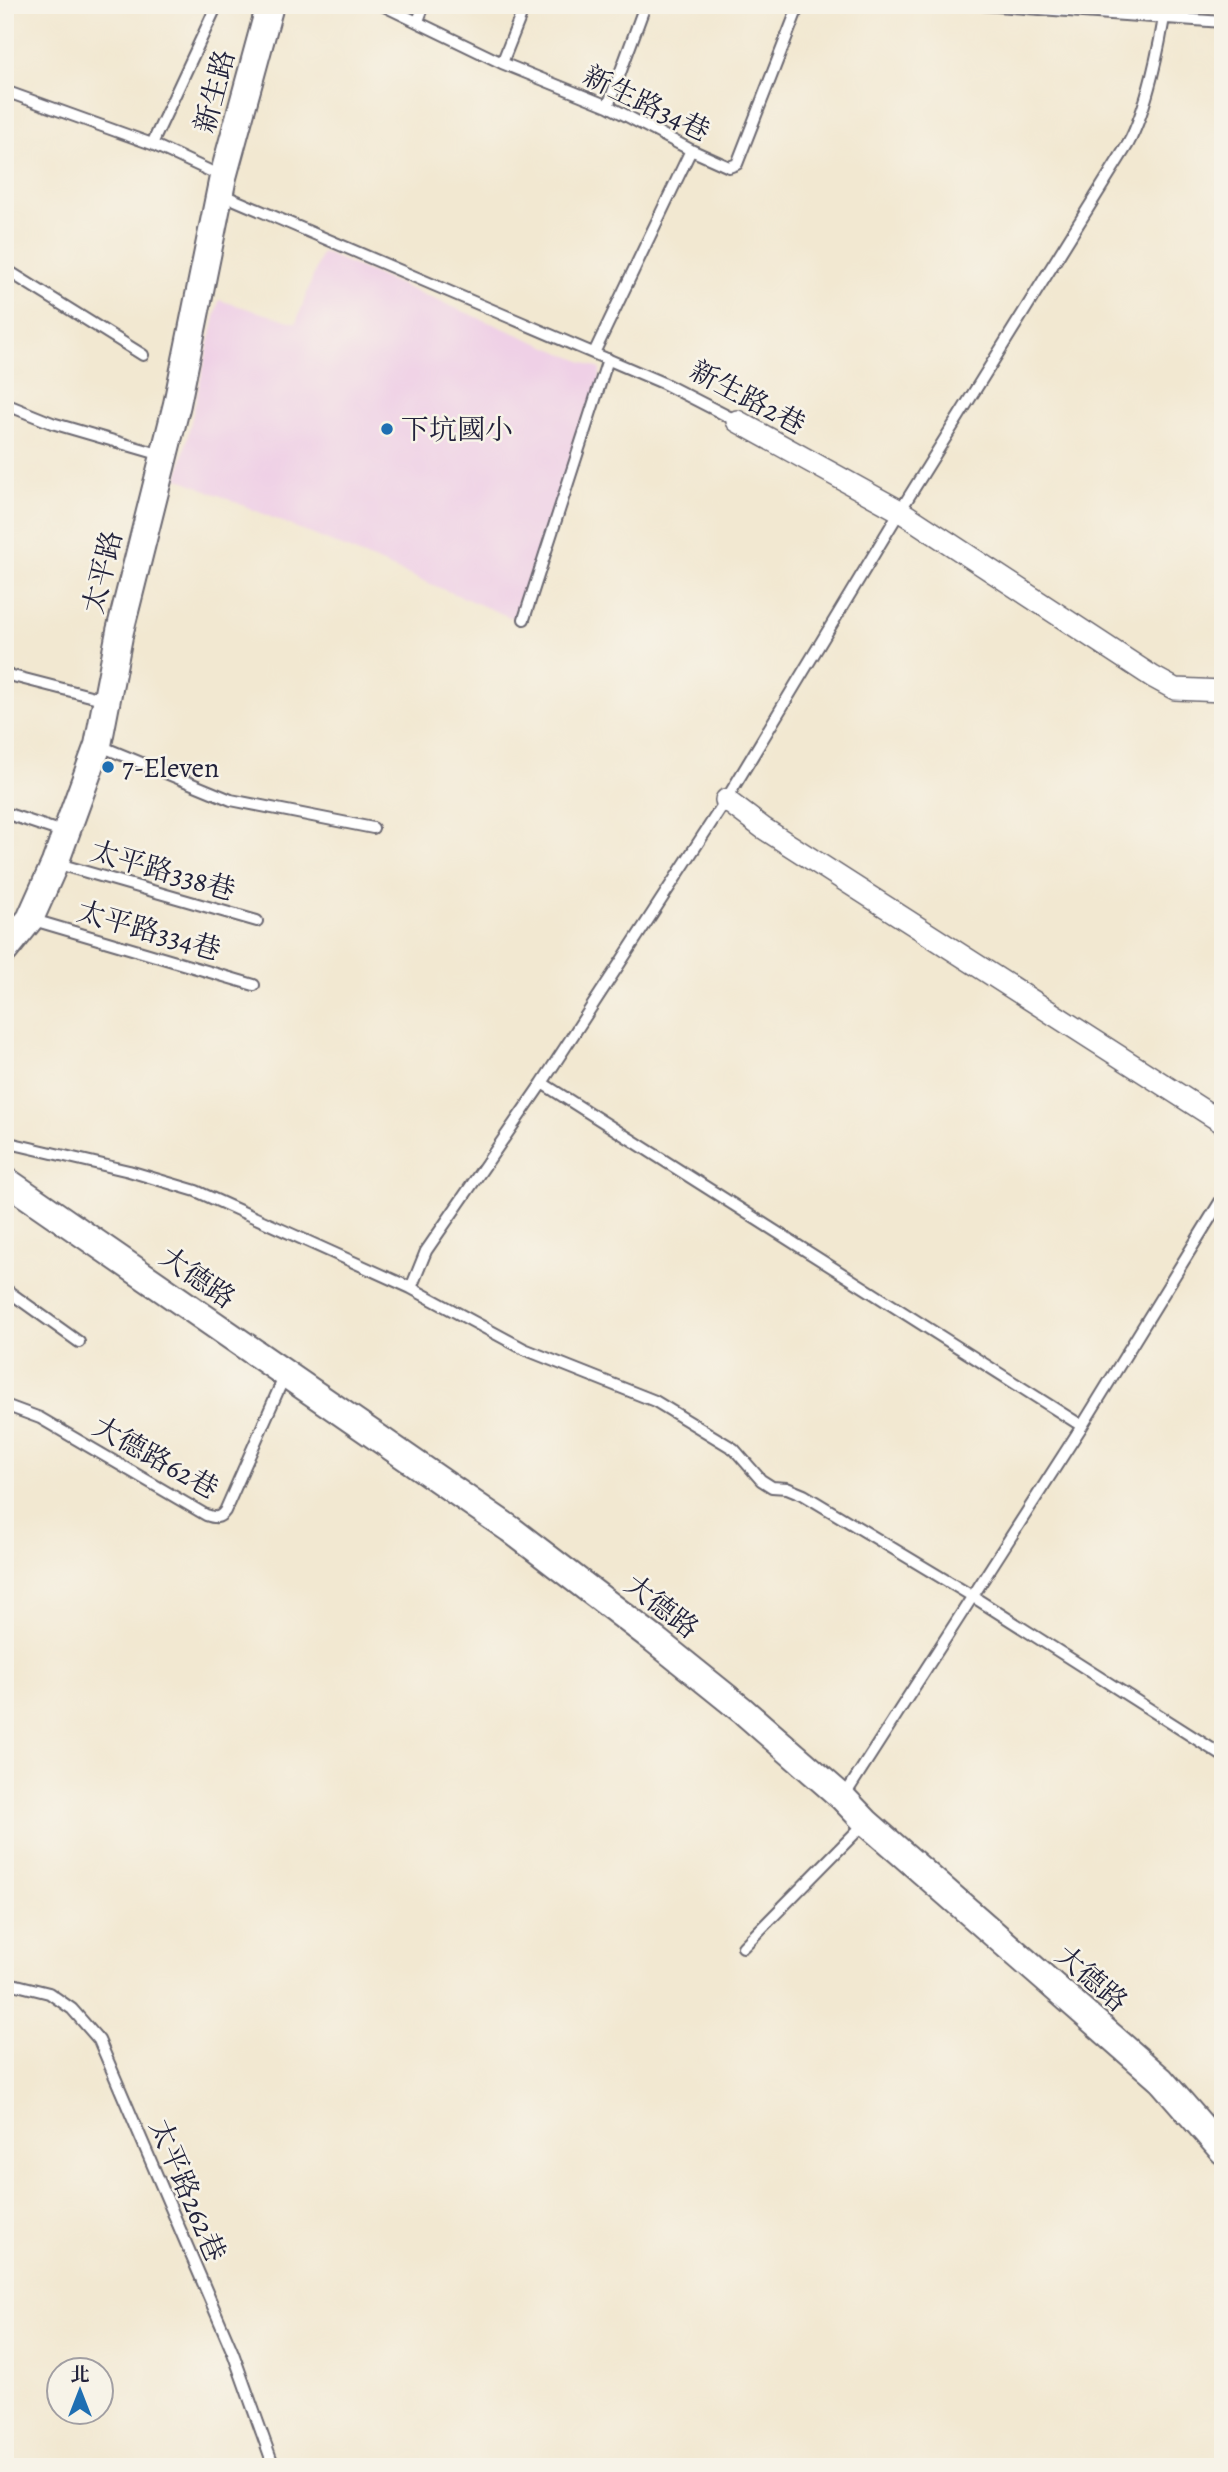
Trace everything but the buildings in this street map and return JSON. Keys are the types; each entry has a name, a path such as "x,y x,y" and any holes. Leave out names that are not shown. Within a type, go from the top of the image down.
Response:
{"street":[{"name":"新生路","path":"222,185 270,5"},
{"name":"太平路","path":"5,950 30,919 55,863 98,745 120,631 177,404 222,185"},
{"name":"新生路2巷","path":"737,421 900,511 1153,677 1175,689 1223,691"},
{"path":"726,800 763,828 1223,1123"},
{"name":"大德路","path":"5,1180 520,1537 677,1657 843,1798 866,1822 1161,2080 1223,2151"}],"lane":[{"path":"152,144 218,5"},
{"name":"新生路34巷","path":"382,5 502,63 608,106 720,165 729,167 737,164 799,5"},
{"path":"418,21 424,5"},
{"path":"502,63 526,5"},
{"path":"982,5 1223,22"},
{"path":"411,1288 426,1251 542,1083 726,800 1138,125 1166,5"},
{"path":"608,106 644,8"},
{"name":"新生路2巷","path":"5,91 152,144 222,185 663,383 737,421"},
{"path":"594,353 691,150"},
{"path":"5,269 144,355"},
{"path":"524,619 608,359"},
{"path":"5,404 52,422 164,456"},
{"path":"5,674 107,700"},
{"path":"98,745 231,800 373,828"},
{"path":"5,813 65,833"},
{"name":"太平路338巷","path":"55,863 257,921"},
{"name":"太平路334巷","path":"30,919 254,985"},
{"path":"542,1083 1082,1426"},
{"path":"5,1142 129,1171 196,1191 411,1288 524,1349 654,1401 734,1449 761,1480 772,1487 787,1488 804,1496 972,1596 1223,1756"},
{"path":"843,1798 1082,1426 1223,1197"},
{"path":"5,1289 79,1342"},
{"name":"大德路62巷","path":"5,1405 40,1418 206,1516 215,1518 225,1511 285,1375"},
{"path":"743,1947 866,1822"},
{"name":"太平路262巷","path":"5,1982 49,1993 72,2009 99,2040 233,2353 274,2467"}],"shaded area":[{"name":"下坑國小","path":"322,252 600,369 600,380 519,621 178,478 219,300 296,323"}],"place":[{"name":"下坑國小","path":"387,429"},
{"name":"7-Eleven","path":"108,767"}]}
